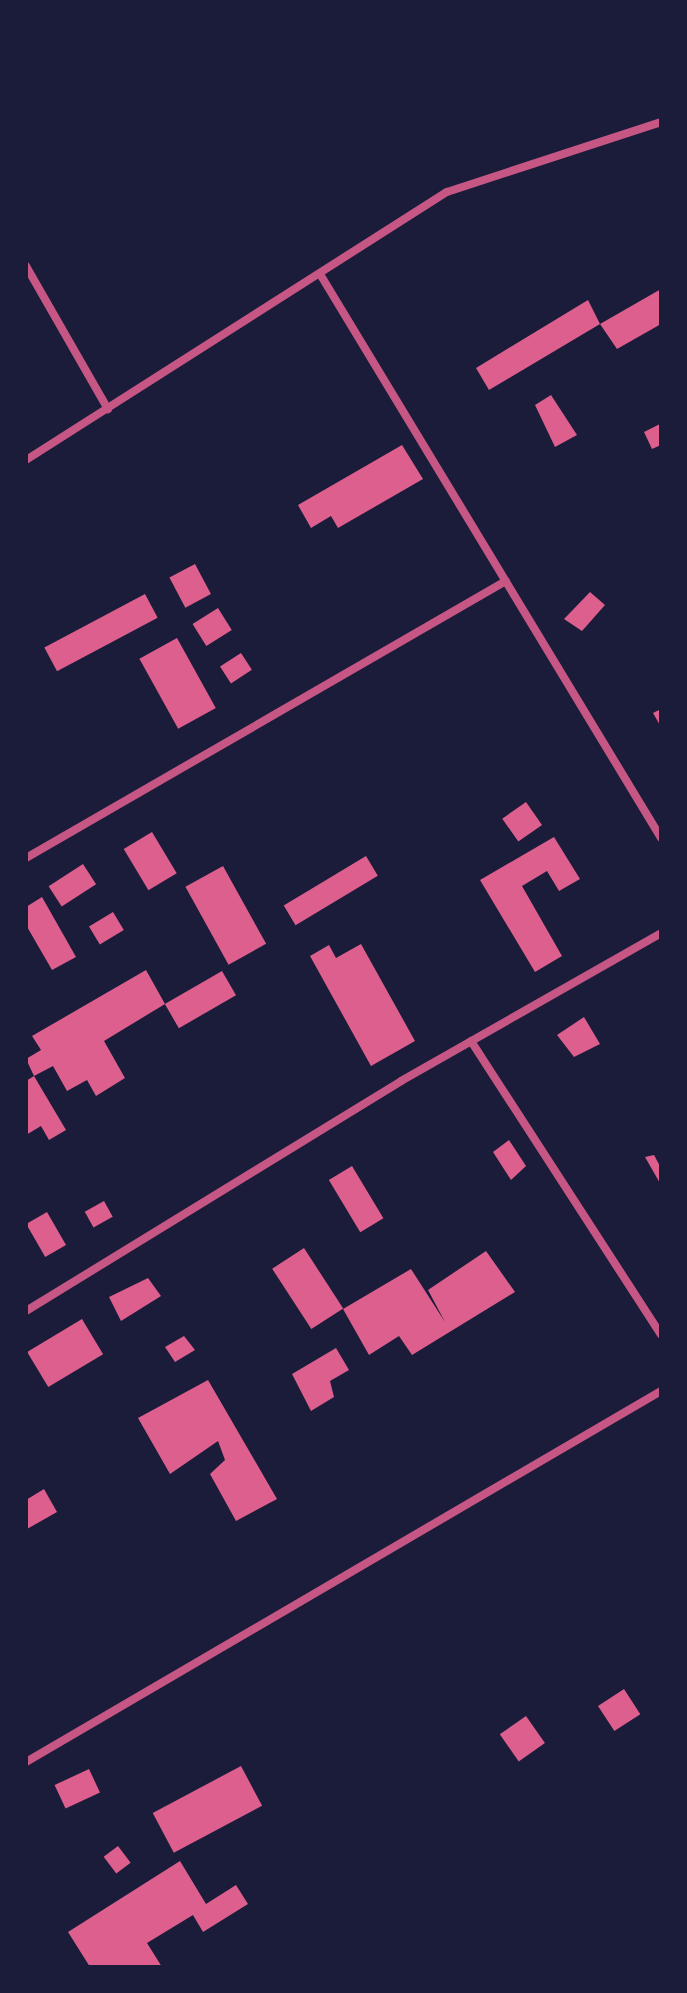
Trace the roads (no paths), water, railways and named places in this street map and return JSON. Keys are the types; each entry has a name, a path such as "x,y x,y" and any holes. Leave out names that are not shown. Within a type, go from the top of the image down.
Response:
{"street":[{"path":"26,460 447,192 661,122"},
{"path":"26,266 108,409"},
{"path":"320,274 661,838"},
{"path":"26,858 506,581"},
{"path":"26,1311 471,1041 661,933"},
{"path":"471,1041 661,1335"},
{"path":"26,1762 661,1391"}]}
